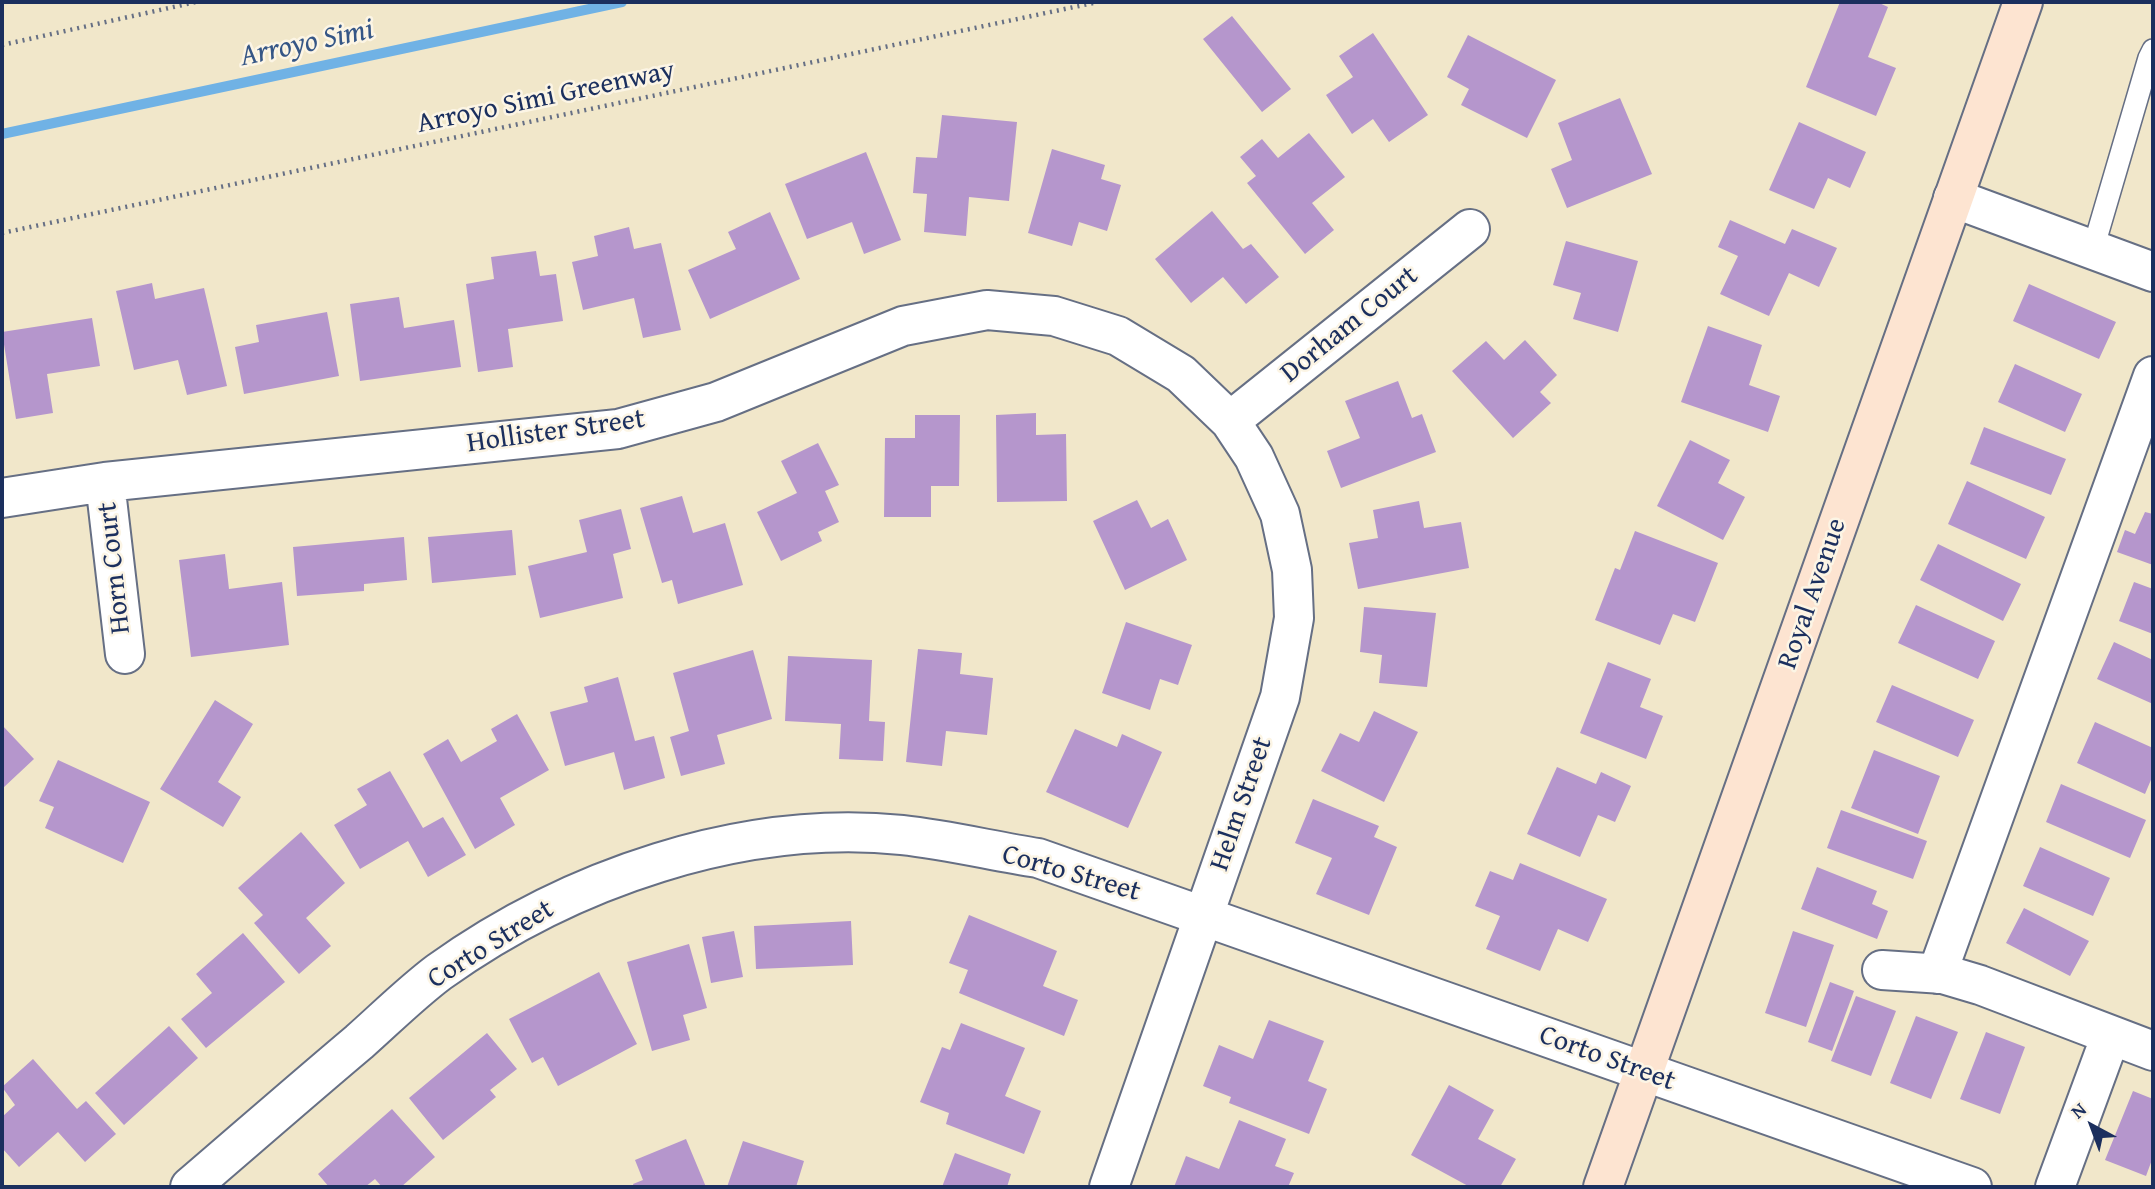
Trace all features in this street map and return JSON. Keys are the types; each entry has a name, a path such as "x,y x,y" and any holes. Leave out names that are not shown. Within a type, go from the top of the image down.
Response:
{"main road":[{"name":"Royal Avenue","path":"1603,1187 2023,2"}],"street":[{"path":"1953,198 2153,272"},
{"name":"Dorham Court","path":"1230,421 1470,229"},
{"name":"Hollister Street","path":"2,498 105,482 618,429 716,402 904,326 987,310 1054,316 1118,336 1181,374 1230,421"},
{"path":"1937,974 2145,428 2153,376"},
{"name":"Helm Street","path":"1109,1187 1280,697 1294,618 1292,570 1280,514 1254,457 1230,421"},
{"name":"Horn Court","path":"105,482 125,654"},
{"name":"Corto Street","path":"190,1187 438,973 529,915 635,869 696,852 771,838 842,833 902,835 1038,858 1644,1073 1917,1178 1972,1187"},
{"path":"1882,970 1937,974 1979,985 2153,1051"},
{"path":"2055,1187 2111,1035"}],"lane":[{"path":"2093,249 2153,50"}],"path":[{"path":"2,44 196,2"},
{"name":"Arroyo Simi Greenway","path":"2,233 1098,2"}],"building":[{"path":"1840,2 1877,2 1888,7 1868,57 1896,68 1876,116 1806,87"},
{"path":"1232,16 1291,89 1262,112 1203,39"},
{"path":"1373,33 1428,115 1389,142 1373,119 1352,134 1326,95 1353,77 1339,56"},
{"path":"1468,35 1556,80 1527,138 1461,105 1469,89 1447,77"},
{"path":"1620,98 1652,174 1567,208 1551,169 1572,160 1558,123"},
{"path":"942,115 1017,122 1009,201 969,197 966,236 924,232 927,194 913,193 916,157 937,158"},
{"path":"1799,122 1866,152 1850,188 1828,178 1814,209 1769,190"},
{"path":"1309,133 1345,177 1312,203 1334,230 1305,254 1247,183 1256,176 1240,157 1262,139 1278,158"},
{"path":"1052,149 1105,165 1101,179 1121,185 1107,231 1079,222 1072,246 1028,233"},
{"path":"866,152 901,240 864,254 852,222 807,239 785,184"},
{"path":"1212,211 1243,249 1251,244 1279,277 1246,304 1223,277 1191,303 1155,259"},
{"path":"770,212 800,279 710,319 688,270 736,249 728,232"},
{"path":"1730,220 1785,244 1792,229 1837,248 1819,287 1789,273 1769,316 1720,294 1738,256 1718,247"},
{"path":"629,227 634,249 661,243 681,330 643,338 634,298 583,310 572,262 598,256 594,236"},
{"path":"1566,241 1638,261 1618,332 1573,319 1581,293 1553,285"},
{"path":"536,251 540,276 556,274 563,321 508,329 513,367 478,372 466,284 494,279 491,257"},
{"path":"152,283 155,299 204,288 227,386 187,395 178,360 134,370 116,291"},
{"path":"2029,284 2116,322 2099,359 2013,321"},
{"path":"399,297 404,328 454,320 461,367 360,381 350,304"},
{"path":"327,312 339,376 244,394 235,347 259,342 256,325"},
{"path":"92,318 100,366 47,374 53,413 16,419 2,332"},
{"path":"1708,326 1762,345 1749,385 1780,396 1768,432 1681,402"},
{"path":"1525,340 1557,375 1540,392 1551,403 1513,438 1452,371 1486,341 1504,360"},
{"path":"2015,364 2082,394 2065,432 1998,402"},
{"path":"1398,381 1412,418 1422,414 1436,452 1341,488 1327,451 1360,438 1345,401"},
{"path":"1036,413 1036,435 1066,434 1067,501 997,502 996,415"},
{"path":"915,415 960,415 959,486 931,486 931,517 884,517 885,438 915,438"},
{"path":"1984,427 2066,459 2051,495 1970,464"},
{"path":"1690,440 1730,460 1718,483 1745,497 1723,540 1657,506"},
{"path":"818,443 839,485 825,491 839,522 818,532 822,541 781,561 757,512 797,493 781,461"},
{"path":"1967,481 2045,517 2026,559 1948,524"},
{"path":"682,496 693,533 725,523 743,585 678,604 672,580 662,583 640,508"},
{"path":"1137,500 1151,528 1168,519 1187,560 1125,590 1093,521"},
{"path":"1419,501 1424,528 1461,522 1469,568 1358,589 1349,543 1378,538 1373,510"},
{"path":"621,509 631,549 613,554 623,598 540,618 528,566 587,552 579,520"},
{"path":"2145,512 2153,514 2153,565 2117,552 2125,530 2135,534"},
{"path":"512,530 516,575 432,583 428,537"},
{"path":"1635,531 1718,563 1695,622 1673,614 1660,645 1595,620 1615,568 1620,570"},
{"path":"404,537 407,580 364,584 364,591 297,596 293,547"},
{"path":"1938,544 2021,584 2003,621 1920,580"},
{"path":"225,554 229,589 282,582 289,645 191,657 179,560"},
{"path":"2134,582 2153,589 2153,634 2119,621"},
{"path":"1916,605 1995,641 1978,679 1898,643"},
{"path":"1364,607 1436,613 1427,687 1379,683 1382,655 1360,652"},
{"path":"1126,622 1192,645 1178,685 1160,679 1150,710 1102,693"},
{"path":"2114,642 2153,660 2153,704 2097,679"},
{"path":"918,649 962,653 960,674 993,678 987,735 946,731 942,766 906,762"},
{"path":"753,650 772,719 717,735 725,764 681,776 670,737 689,731 673,673"},
{"path":"788,656 872,660 869,721 885,722 883,761 839,759 841,724 785,721"},
{"path":"1608,662 1651,679 1640,707 1663,716 1646,759 1580,733"},
{"path":"618,677 635,741 654,736 665,778 624,790 614,752 565,766 550,712 588,702 584,687"},
{"path":"1892,685 1974,720 1958,757 1876,722"},
{"path":"215,700 253,724 218,782 241,797 223,827 160,789"},
{"path":"1374,711 1418,732 1384,802 1321,771 1340,733 1359,742"},
{"path":"517,714 549,770 500,798 515,825 475,849 423,754 448,739 461,762 497,741 491,729"},
{"path":"2095,722 2153,748 2153,775 2145,794 2077,763"},
{"path":"2,725 34,759 3,788 2,787"},
{"path":"1075,729 1117,747 1122,734 1162,752 1128,828 1046,792"},
{"path":"1874,750 1940,776 1918,834 1851,808"},
{"path":"58,760 150,802 123,863 45,828 54,807 39,801"},
{"path":"1557,767 1596,784 1601,772 1631,786 1615,822 1598,815 1580,857 1527,834"},
{"path":"390,771 423,828 443,817 466,855 428,877 408,841 360,869 334,825 367,805 357,789"},
{"path":"2061,784 2146,820 2130,858 2046,822"},
{"path":"1313,799 1379,826 1374,837 1397,847 1369,915 1316,894 1332,858 1295,843"},
{"path":"1841,810 1927,841 1913,879 1827,848"},
{"path":"301,832 345,883 306,918 331,946 299,974 254,923 263,915 238,888"},
{"path":"2040,847 2110,878 2093,916 2023,886"},
{"path":"1520,863 1607,899 1588,942 1558,929 1540,971 1486,949 1500,916 1475,906 1490,871 1513,880"},
{"path":"1817,867 1877,891 1872,904 1888,911 1877,939 1801,909"},
{"path":"2024,908 2089,941 2070,976 2006,943"},
{"path":"969,915 1057,951 1043,986 1078,1000 1064,1036 959,993 968,970 949,963"},
{"path":"851,921 853,965 756,969 754,926"},
{"path":"734,931 743,977 711,983 702,937"},
{"path":"1793,931 1834,945 1806,1027 1765,1013"},
{"path":"243,933 285,982 206,1048 181,1019 212,993 196,974"},
{"path":"689,944 707,1008 683,1015 690,1040 652,1051 627,962"},
{"path":"599,972 637,1044 558,1086 543,1057 532,1063 509,1019"},
{"path":"1830,982 1854,991 1832,1051 1808,1042"},
{"path":"1856,996 1896,1011 1871,1076 1831,1061"},
{"path":"1916,1016 1958,1032 1931,1099 1890,1083"},
{"path":"1269,1020 1324,1041 1308,1081 1327,1089 1309,1134 1229,1103 1231,1097 1203,1086 1219,1045 1253,1059"},
{"path":"961,1023 1025,1048 1005,1096 1041,1111 1024,1154 946,1124 949,1113 920,1102 942,1047 950,1050"},
{"path":"169,1026 198,1058 124,1125 95,1093"},
{"path":"1986,1032 2025,1047 2000,1114 1960,1099"},
{"path":"487,1033 517,1069 490,1090 496,1097 443,1140 409,1098"},
{"path":"33,1059 77,1109 86,1101 116,1134 85,1162 58,1132 19,1167 2,1148 2,1117 15,1105 2,1087"},
{"path":"1449,1085 1494,1110 1478,1139 1516,1159 1500,1187 1470,1187 1411,1155"},
{"path":"2133,1091 2153,1099 2153,1157 2146,1176 2105,1160"},
{"path":"392,1109 435,1157 401,1187 382,1187 375,1179 365,1187 329,1187 318,1174"},
{"path":"1239,1120 1286,1139 1275,1166 1294,1173 1288,1187 1174,1187 1186,1156 1219,1169"},
{"path":"686,1139 706,1187 634,1187 633,1184 643,1180 635,1160"},
{"path":"743,1141 804,1161 796,1187 727,1187"},
{"path":"955,1153 1011,1174 1007,1187 942,1187"}],"waterway":[{"name":"Arroyo Simi","path":"2,134 622,2"}]}
